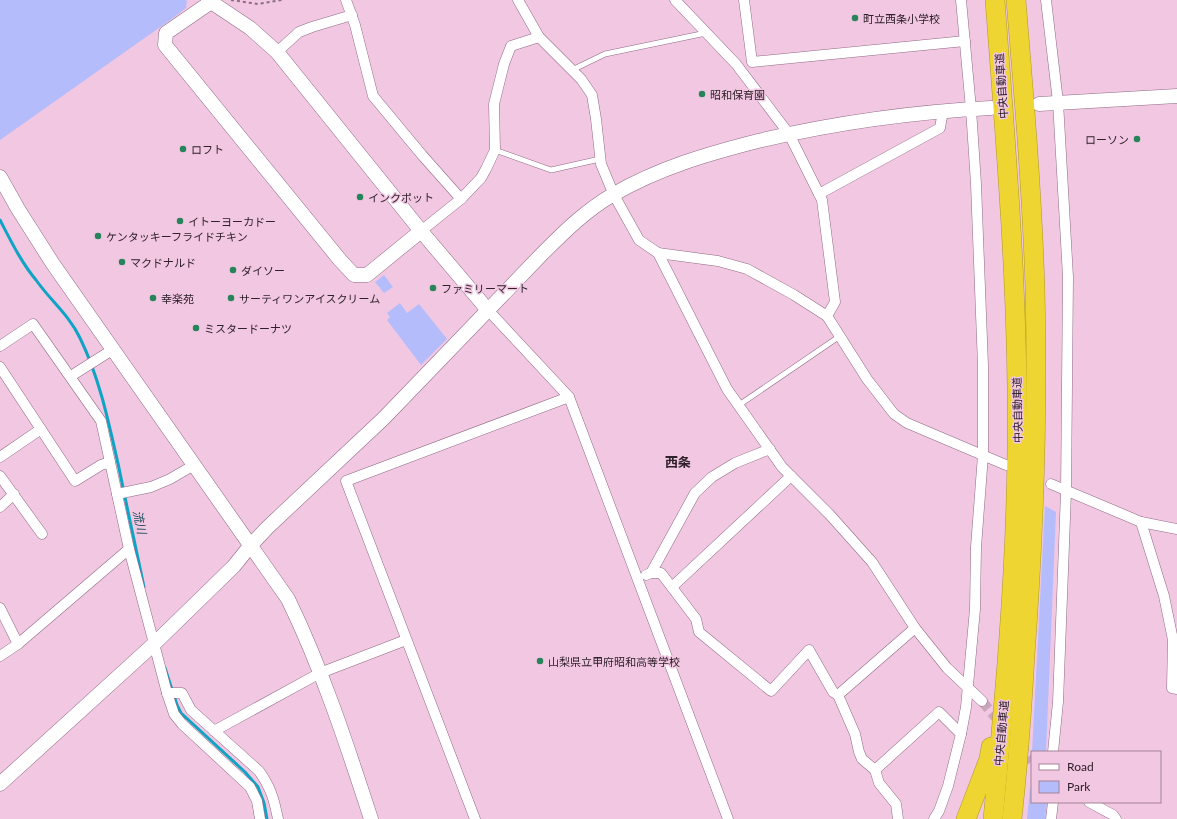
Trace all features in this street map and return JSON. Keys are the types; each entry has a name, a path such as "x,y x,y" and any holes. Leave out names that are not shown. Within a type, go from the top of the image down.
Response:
{"highway":[{"name":"中央自動車道","path":"993,819 1005,696 1016,504 1017,448 1014,288 1006,144 994,0"},
{"name":"中央自動車道","path":"1012,819 1017,773 1031,558 1035,419 1035,288 1028,143 1016,0"},
{"path":"966,819 989,759 1001,655 1008,526 1016,504"},
{"path":"1017,773 1019,819"}],"street":[{"path":"346,0 352,15 373,96 461,199"},
{"path":"518,0 539,37 581,79 592,95 601,164 614,195 639,240 658,253 718,261 747,269 794,295 827,316 867,379 894,414 907,423 1006,465"},
{"path":"675,0 736,64 789,134 822,200 835,302 827,316"},
{"path":"744,0 752,62 965,41"},
{"path":"934,819 939,811 948,786 966,707 976,609 976,547 983,455 983,359 976,184 961,0"},
{"path":"1046,0 1058,102 1068,277 1066,492 1058,702 1053,751"},
{"path":"539,37 511,46 504,64 494,104 495,150 481,178 461,199 421,231 367,275 354,275 349,270 165,45 166,33 214,4 250,28 277,52 421,231 487,309 569,397 728,819"},
{"path":"277,52 298,32 352,15"},
{"path":"1040,104 1177,96"},
{"path":"0,784 154,644 234,566 250,546 384,418 487,309 565,231 589,210 646,178 678,164 720,151 789,134 857,122 943,111 991,108"},
{"path":"819,194 940,128 943,111"},
{"path":"2,185 53,264 112,350 288,599 301,626 320,673 350,754 371,819"},
{"path":"658,253 728,389 782,467 830,515 872,562 915,628 947,668 982,701"},
{"path":"0,346 34,324 101,421 129,549 167,694 174,714 182,724 250,787 257,801 260,819"},
{"path":"70,376 112,350"},
{"path":"0,368 76,482 101,465 110,462"},
{"path":"475,819 346,481 569,397"},
{"path":"0,458 41,429"},
{"path":"651,573 695,493 712,477 735,463 770,450"},
{"path":"118,494 151,488 194,465"},
{"path":"0,476 42,534"},
{"path":"672,587 791,476"},
{"path":"1051,484 1066,492 1141,522 1177,529"},
{"path":"0,507 14,494"},
{"path":"1141,522 1164,596 1173,640 1172,688 1177,689"},
{"path":"0,656 18,644 129,549"},
{"path":"638,579 651,573 661,573 696,619 699,632 771,691 809,650 833,692 838,695 854,734 862,759 875,770 879,783 896,804 898,819"},
{"path":"0,608 18,644"},
{"path":"838,695 915,628"},
{"path":"214,731 320,673 406,640"},
{"path":"167,694 182,693 191,710 266,780 273,795 278,819"},
{"path":"875,770 939,712 961,734"},
{"path":"1051,819 1053,803"},
{"path":"1091,803 1114,815 1116,819"}],"lane":[{"path":"572,70 605,54 706,33"},
{"path":"495,150 551,170 600,159"},
{"path":"739,406 840,336"}],"path":[{"path":"214,4 229,0 258,4 282,0"}],"green space":[{"path":"0,0 187,1 186,8 173,18 0,140"},
{"path":"384,275 393,287 384,293 375,282"},
{"path":"400,303 407,313 419,304 447,339 421,365 387,320 390,317 387,313"},
{"path":"1045,506 1056,512 1046,751 1032,751"},
{"path":"1030,788 1031,803 1047,803 1045,819 1027,819"}],"waterway":[{"name":"流川","path":"0,220 16,251 26,266 76,330 93,369 108,418 144,587"},
{"name":"流川","path":"165,668 181,713 245,772 258,787 264,803 267,819"}],"tunnel":[{"path":"982,701 1001,724"},
{"path":"1019,745 1031,760"}],"place":[{"name":"町立西条小学校","path":"855,18"},
{"name":"昭和保育園","path":"702,94"},
{"name":"ローソン","path":"1137,139"},
{"name":"ロフト","path":"183,149"},
{"name":"インクポット","path":"360,197"},
{"name":"イトーヨーカドー","path":"180,221"},
{"name":"ケンタッキーフライドチキン","path":"98,236"},
{"name":"マクドナルド","path":"122,262"},
{"name":"ダイソー","path":"233,270"},
{"name":"ファミリーマート","path":"433,288"},
{"name":"幸楽苑","path":"153,298"},
{"name":"サーティワンアイスクリーム","path":"231,298"},
{"name":"ミスタードーナツ","path":"196,328"},
{"name":"山梨県立甲府昭和高等学校","path":"540,661"}],"district":[{"name":"西条","path":"678,462"}]}
